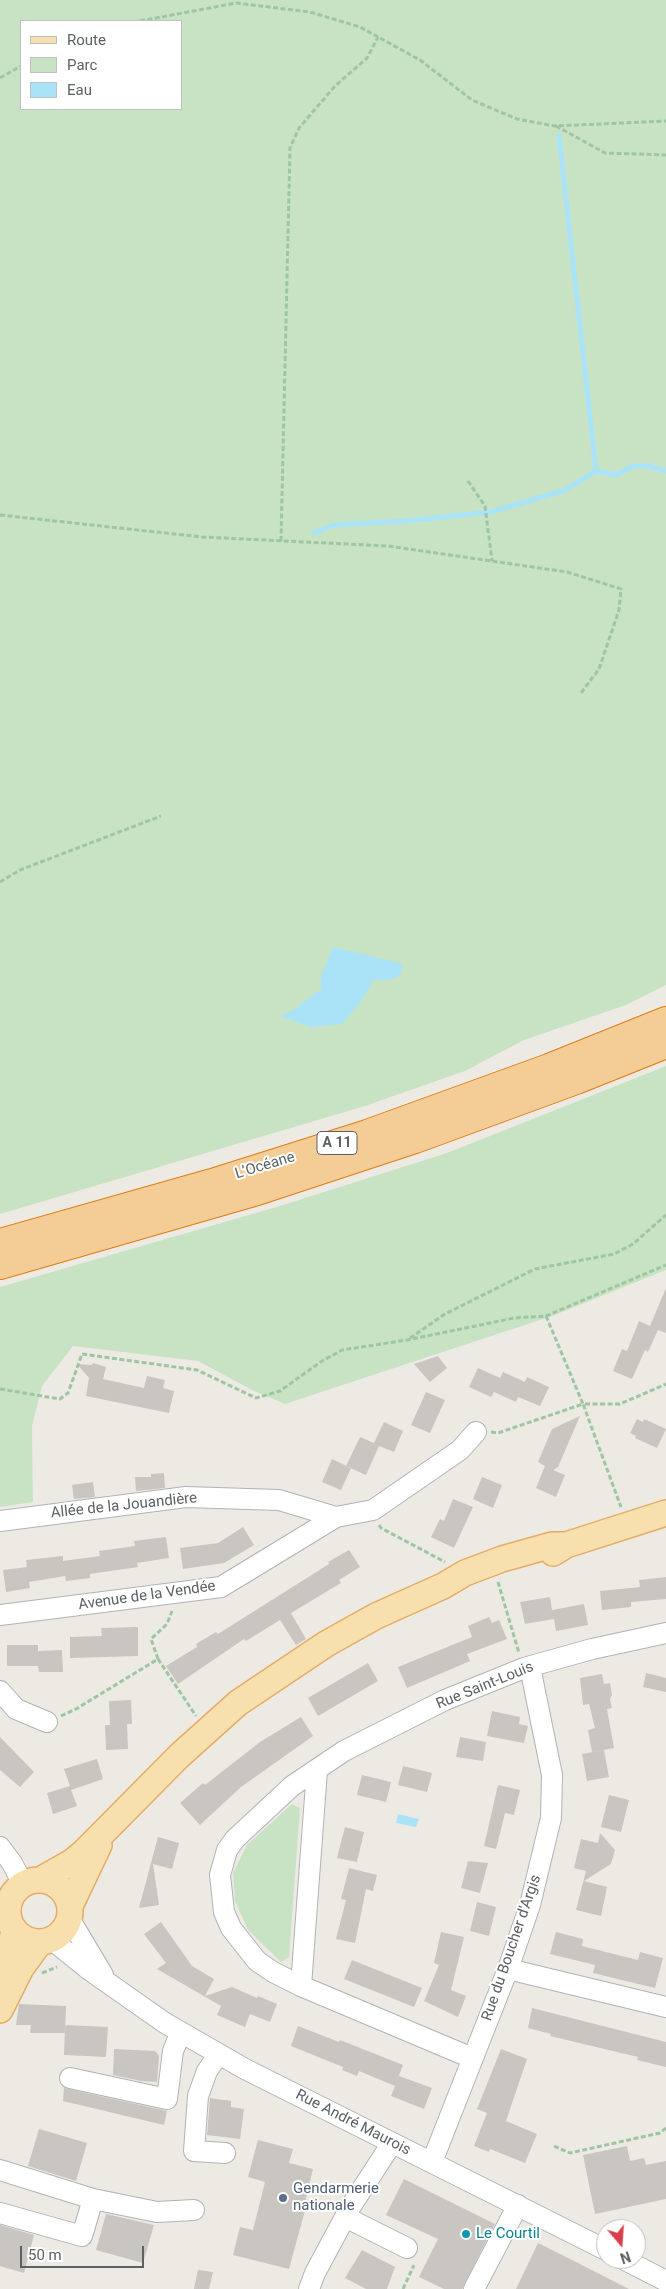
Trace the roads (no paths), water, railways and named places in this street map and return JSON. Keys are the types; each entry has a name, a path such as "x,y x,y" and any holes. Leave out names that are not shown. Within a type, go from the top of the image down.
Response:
{"highway":[{"name":"L’Océane","path":"0,1243 212,1182 367,1134 549,1068 666,1021"},
{"name":"L’Océane","path":"0,1265 257,1191 406,1143 501,1109 666,1044"}],"main road":[{"path":"448,1576 496,1577 554,1553 566,1545 666,1513"},
{"path":"45,1941 25,1939 14,1930 8,1918 8,1905 13,1893 72,1862 202,1734 254,1692 350,1629 448,1576 465,1573 498,1560 552,1545 566,1545"},
{"path":"0,2010 16,1976 45,1941 62,1931 108,1827"},
{"path":"32,1882 50,1881 63,1891 69,1912"},
{"path":"0,1999 3,1975 14,1930"}],"street":[{"path":"336,1517 373,1510 460,1450 476,1432"},
{"name":"Allée de la Jouandière","path":"0,1521 186,1497 279,1500 336,1517"},
{"name":"Avenue de la Vendée","path":"0,1615 221,1587 336,1517"},
{"name":"Rue Saint-Louis","path":"472,2058 301,1986 265,1966 242,1944 230,1928 224,1912 220,1875 227,1850 235,1839 292,1786 344,1751 445,1700 527,1667 592,1649 666,1633"},
{"name":"Rue du Boucher d'Argis","path":"432,2162 508,1969 530,1905 551,1818 552,1775 527,1667"},
{"path":"0,1691 16,1709 47,1722"},
{"path":"301,1986 317,1770"},
{"path":"0,1847 32,1882"},
{"name":"Rue André Maurois","path":"69,1912 94,1963 108,1982"},
{"name":"Rue André Maurois","path":"45,1941 108,1982 137,2004 220,2054 596,2245"},
{"path":"508,1969 666,2007"},
{"path":"70,2078 168,2100 173,2051 181,2032"},
{"path":"220,2054 207,2071 198,2096 194,2151 225,2153"},
{"path":"310,2289 315,2273 345,2217 392,2143"},
{"path":"0,2170 94,2199 157,2212 194,2210"},
{"path":"0,2213 82,2236 94,2199"},
{"path":"474,2289 518,2205"},
{"path":"345,2217 407,2248"},
{"path":"643,2269 666,2281"}],"water":[{"path":"333,947 403,964 400,975 390,980 374,980 360,1003 342,1024 311,1027 280,1016 295,1009 321,989 321,976"},
{"path":"398,1814 419,1819 416,1827 396,1823"}],"waterway":[{"path":"314,533 334,525 405,521 491,512 565,490 596,471 559,136"},
{"path":"596,471 616,475 633,466 648,466 666,471"}],"place":[{"name":"Gendarmerie nationale","path":"283,2198"},
{"name":"Le Courtil","path":"466,2234"}]}
